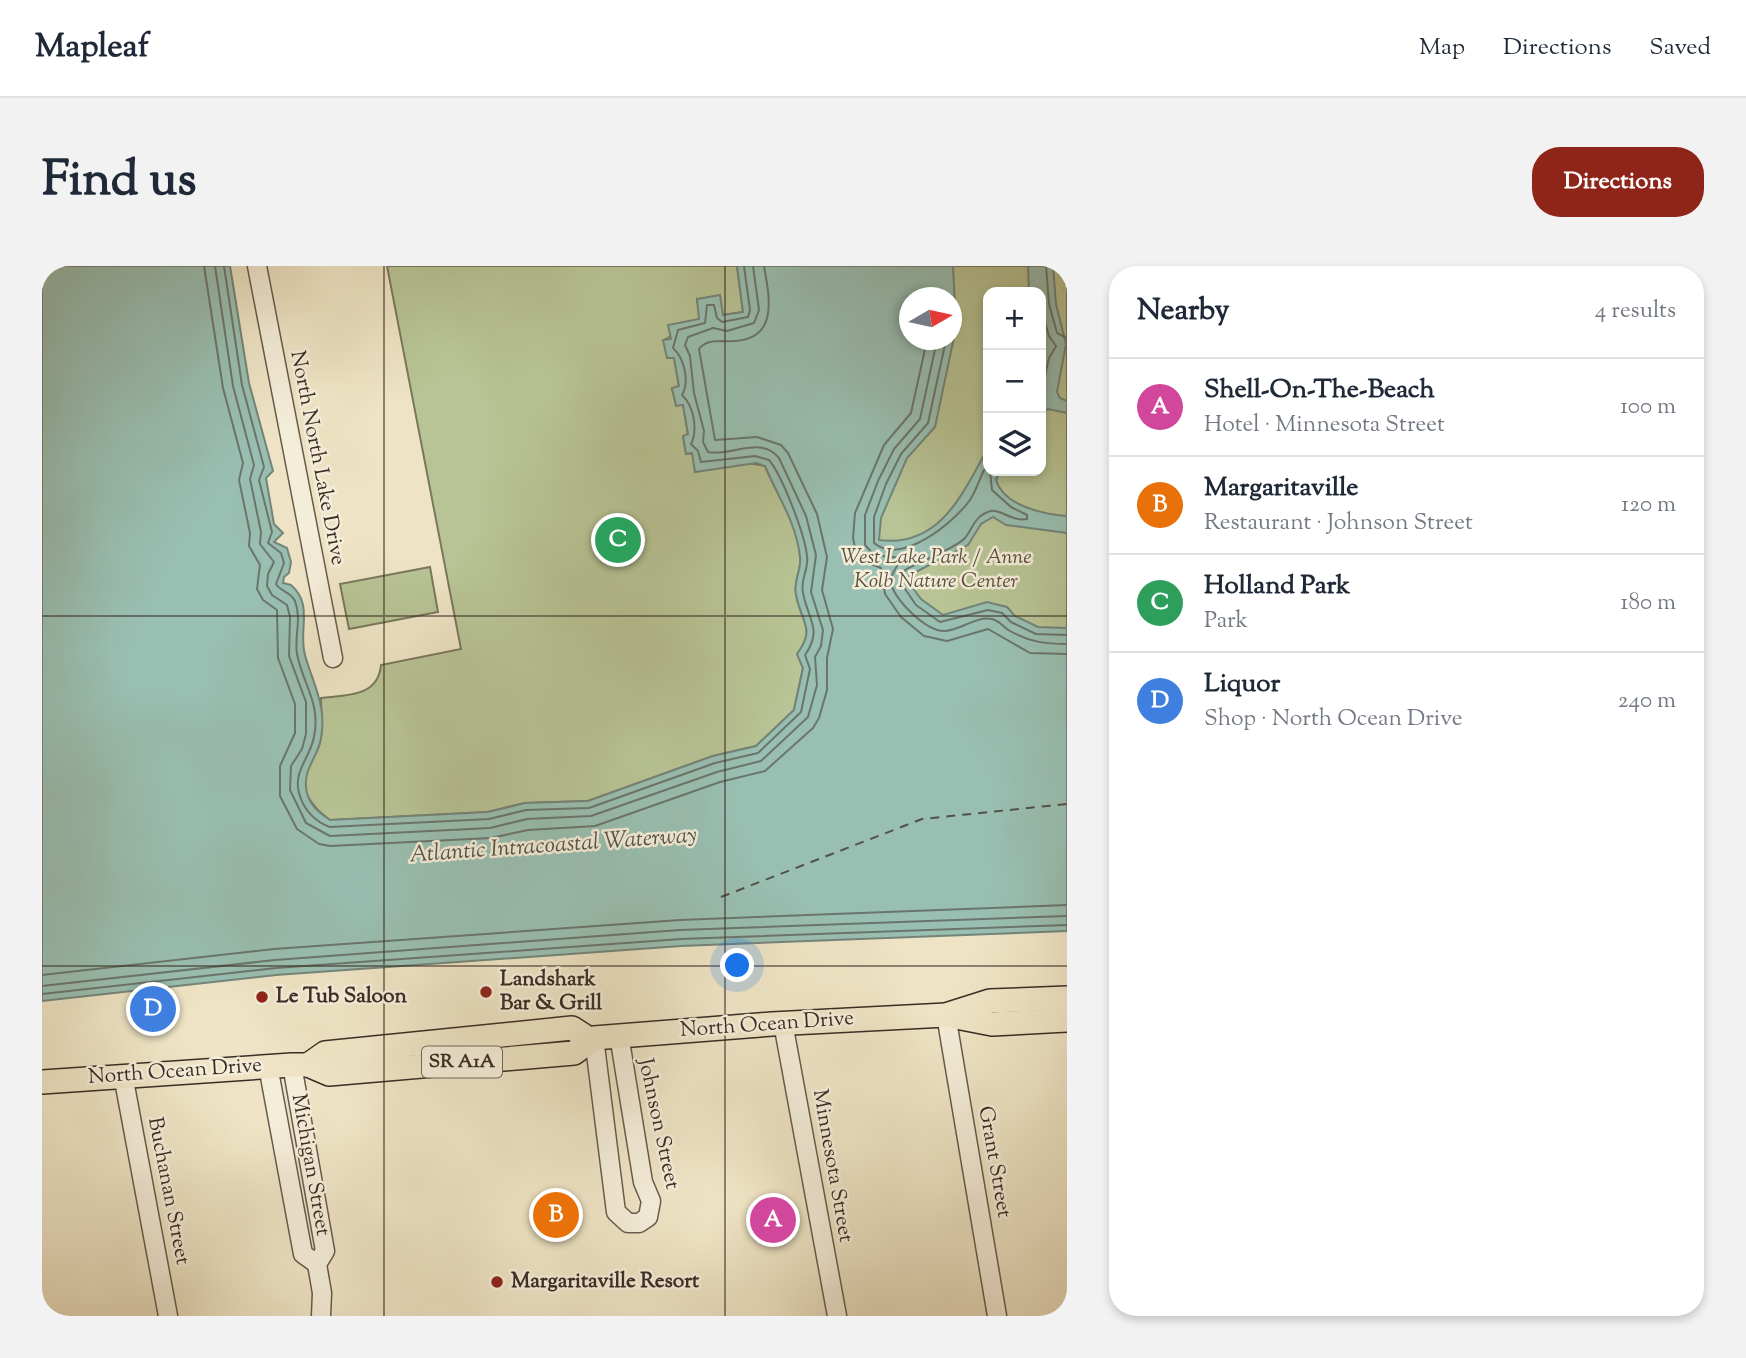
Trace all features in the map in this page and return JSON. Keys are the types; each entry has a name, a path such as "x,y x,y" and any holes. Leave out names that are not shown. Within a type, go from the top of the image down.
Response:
{"main road":[{"name":"North Ocean Drive","path":"946,1015 990,1001 1067,998"},
{"name":"North Ocean Drive","path":"42,1082 300,1065 329,1074 574,1053 591,1039 783,1023 946,1015 992,1024 1067,1020"}],"street":[{"name":"North North Lake Drive","path":"257,266 333,658"},
{"name":"Grant Street","path":"946,1015 997,1316"},
{"name":"Minnesota Street","path":"783,1023 837,1316"},
{"name":"Johnson Street","path":"591,1039 619,1216 628,1223 639,1223 648,1217 651,1207 643,1182 619,1035"},
{"name":"Michigan Street","path":"300,1065 325,1251 317,1264 322,1293 321,1316"},
{"name":"Michigan Street","path":"268,1066 303,1254 317,1264"},
{"name":"Buchanan Street","path":"123,1075 168,1316"},
{"path":"615,1187 643,1182"}],"green space":[{"path":"387,266 737,266 743,312 723,315 697,299 700,319 664,340 674,357 679,387 672,389 676,405 683,404 688,435 683,437 686,453 765,466 791,521 798,545 800,562 795,589 807,631 797,654 803,668 794,710 756,746 713,756 588,801 525,803 488,812 330,820 313,804 306,791 304,776 320,743 321,698 351,695 368,689 379,675 381,665 461,649"},
{"name":"West Lake Park / Anne Kolb Nature Center","path":"769,266 1067,266 1067,674 842,687"},
{"path":"430,567 438,612 349,629 340,584"}],"water":[{"name":"Atlantic Intracoastal Waterway","path":"42,266 230,266 249,383 273,471 266,478 274,524 283,533 274,542 287,548 291,562 283,583 291,585 302,601 303,646 321,705 321,738 307,774 307,793 314,806 330,820 488,812 525,803 588,801 713,756 756,746 794,710 803,668 797,654 807,631 795,589 800,562 798,545 791,521 765,466 756,463 695,472 692,453 686,454 683,436 688,434 683,405 676,406 672,388 679,386 674,358 667,358 663,340 671,339 668,325 699,319 697,299 720,295 723,315 743,312 737,266 953,266 954,287 899,287 899,350 951,350 935,427 907,458 881,518 879,540 900,540 919,535 934,526 959,499 983,457 983,476 998,476 996,480 1000,489 1007,496 1036,511 1067,516 1067,533 1006,525 993,517 981,524 968,545 910,575 907,580 921,599 943,615 987,602 1007,607 1015,616 1038,627 1067,628 1067,931 681,946 276,975 42,1001"},
{"path":"1028,266 1053,266 1056,304 1066,344 1057,392 1060,398 1067,401 1067,413 1046,410 1046,287 1029,287"}],"ferry route":[{"path":"721,897 922,819 1067,804"}],"place":[{"name":"Holland Park","path":"618,540"},
{"name":"Landshark Bar & Grill","path":"486,992"},
{"name":"Le Tub Saloon","path":"262,997"},
{"name":"Liquor","path":"153,1009"},
{"name":"Margaritaville","path":"556,1215"},
{"name":"Shell-On-The-Beach","path":"773,1220"},
{"name":"Margaritaville Resort","path":"497,1282"}]}
